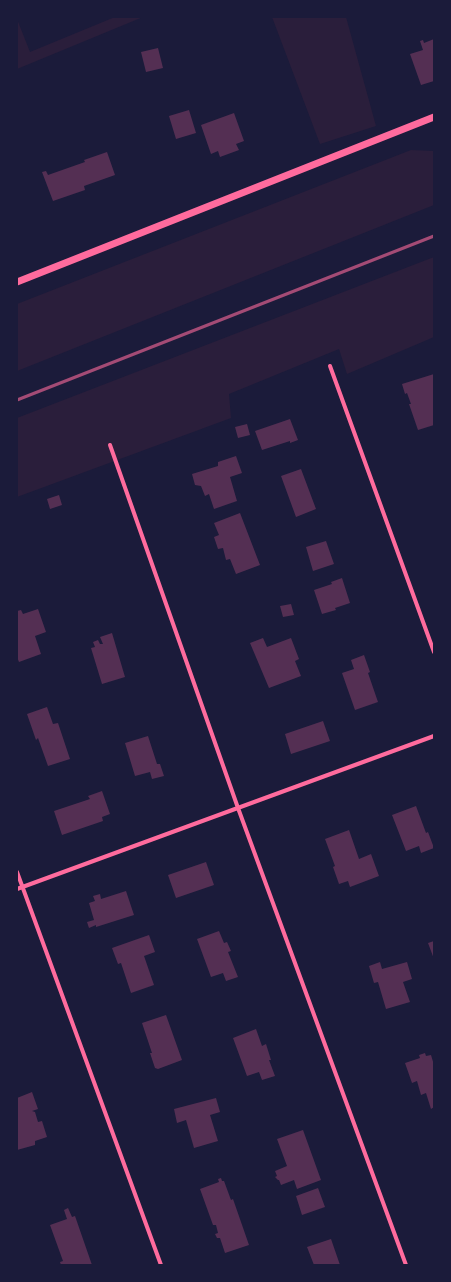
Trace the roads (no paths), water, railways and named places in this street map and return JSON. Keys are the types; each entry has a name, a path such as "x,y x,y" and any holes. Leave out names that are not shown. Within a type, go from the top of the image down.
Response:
{"street":[{"path":"17,282 434,117"},
{"path":"330,366 434,652"},
{"path":"110,445 238,808 406,1265"},
{"path":"17,889 434,736"},
{"path":"17,872 162,1265"}],"railway":[{"path":"17,400 434,236"}]}
